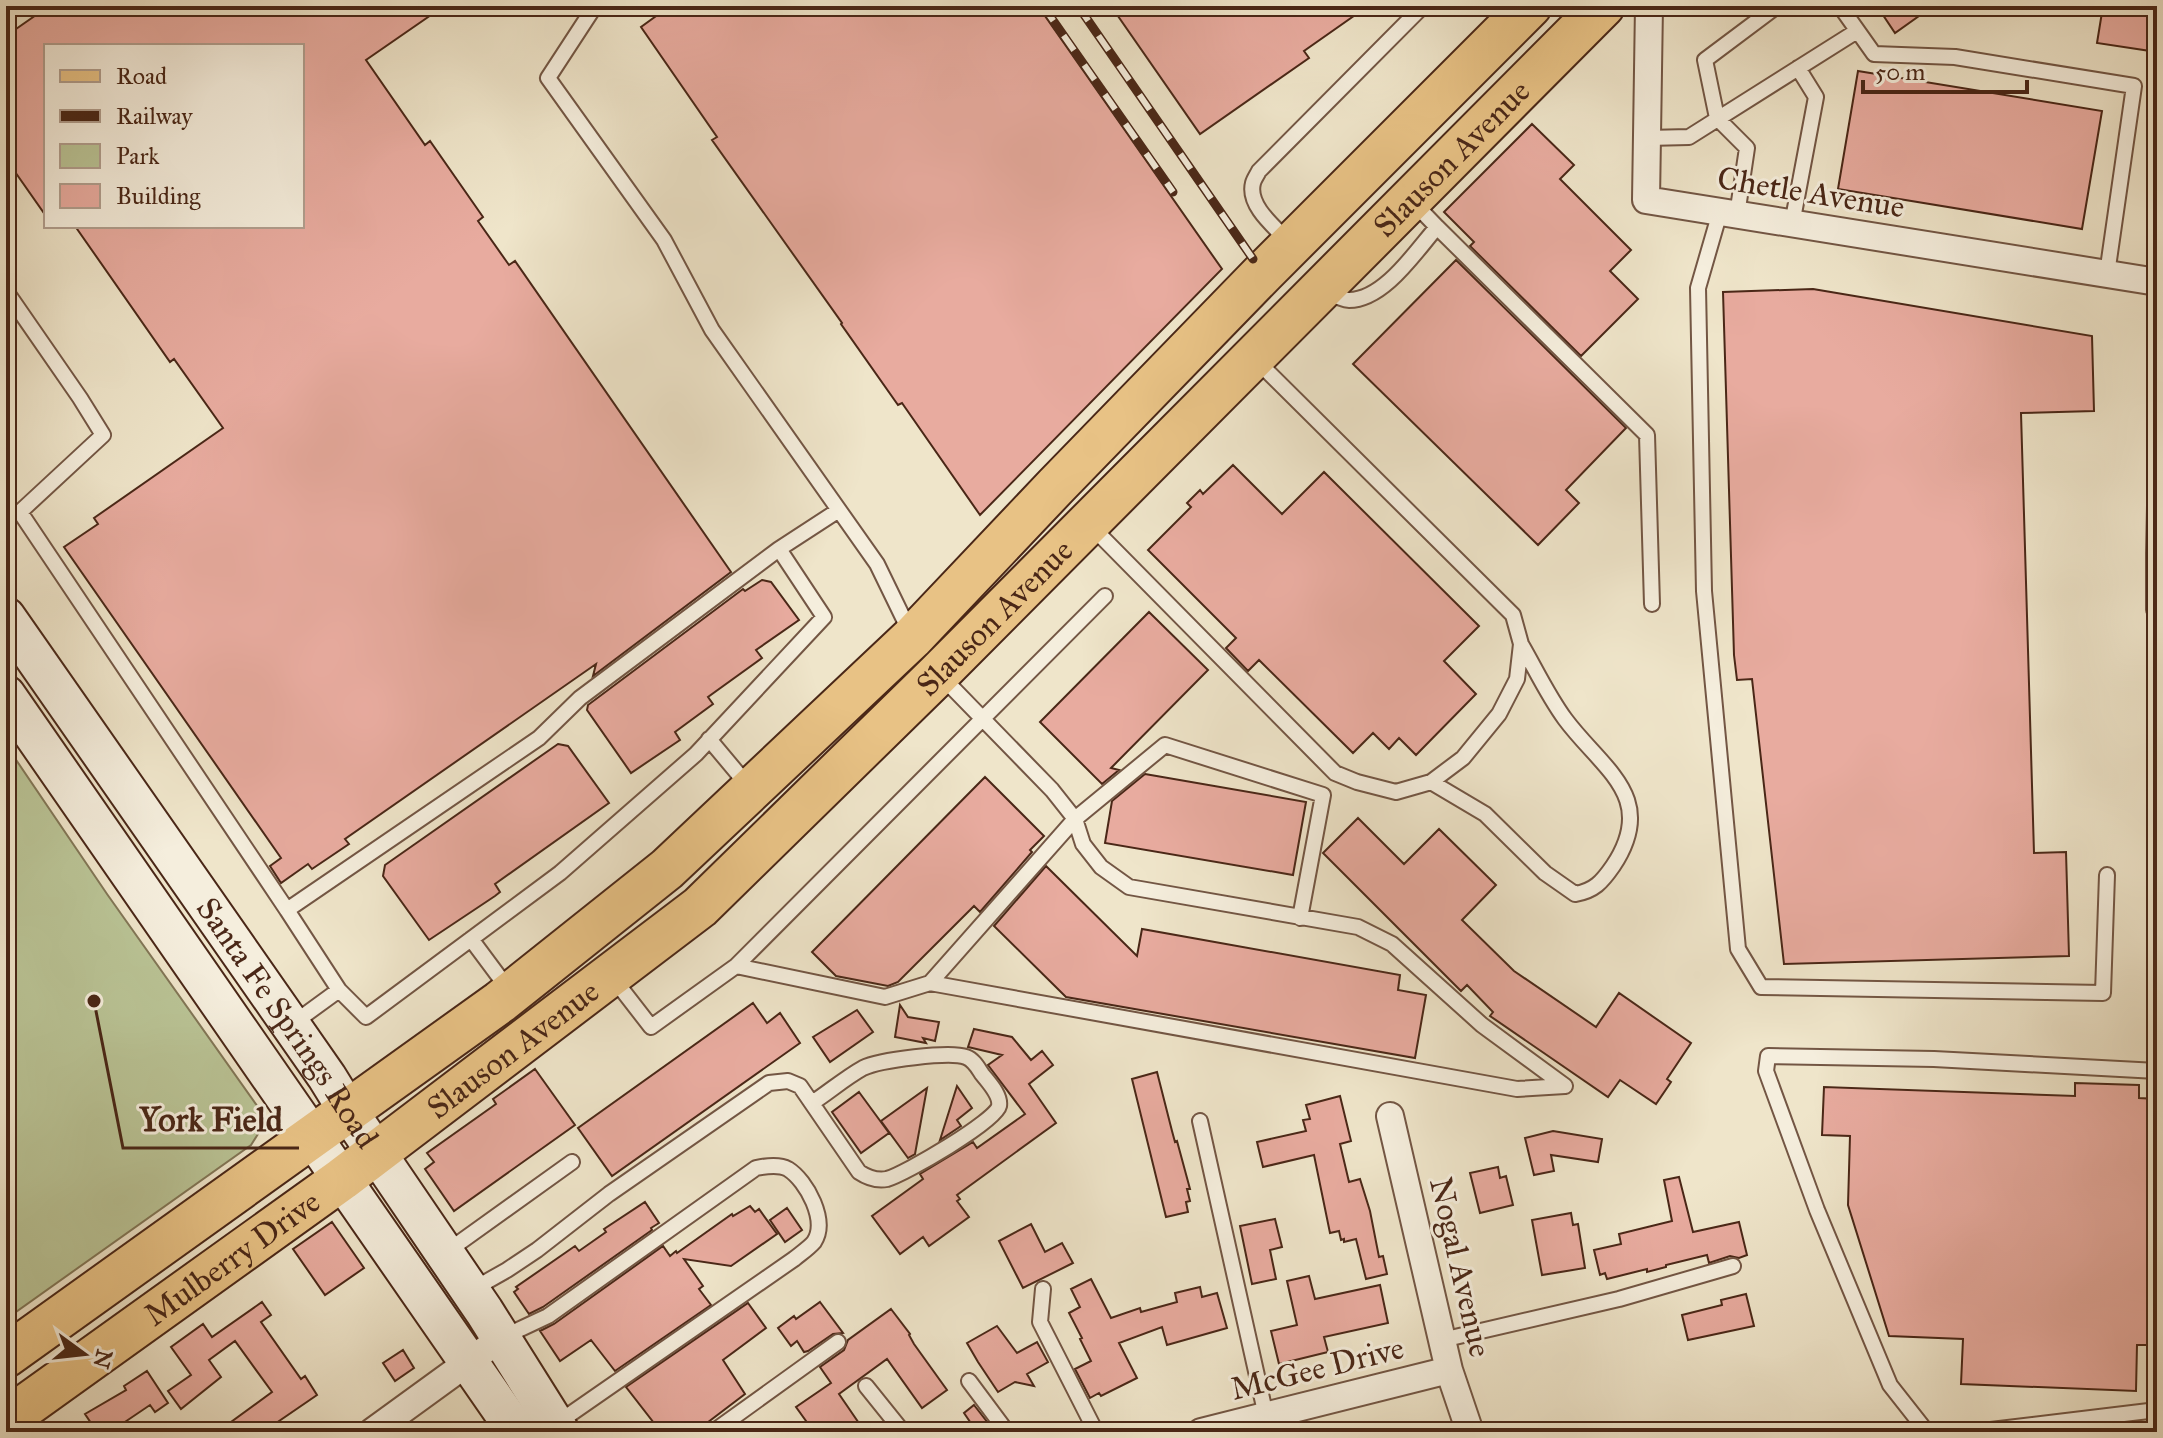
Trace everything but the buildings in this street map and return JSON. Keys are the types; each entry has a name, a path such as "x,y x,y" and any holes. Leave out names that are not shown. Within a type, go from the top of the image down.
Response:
{"main road":[{"name":"Slauson Avenue","path":"348,1111 511,993 667,869 912,638 1291,245 1530,6"},
{"name":"Slauson Avenue","path":"342,1179 700,907 938,674 1321,290 1424,214 1603,6"},
{"path":"1056,486 1088,523"},
{"name":"Santa Fe Springs Road","path":"6,617 327,1077 558,1428"},
{"path":"912,638 938,674"},
{"name":"Santa Fe Springs Road","path":"6,695 517,1432"},
{"name":"Mulberry Drive","path":"6,1356 348,1111"},
{"name":"Mulberry Drive","path":"6,1420 342,1179"}],"street":[{"name":"Chetle Avenue","path":"1649,6 1646,200 2157,282"},
{"name":"Nogal Avenue","path":"1390,1116 1449,1370 1470,1432"},
{"path":"372,1432 500,1339"},
{"name":"McGee Drive","path":"1201,1432 1449,1370"}],"lane":[{"path":"595,6 548,78 664,240 712,330 877,564 912,638"},
{"path":"1291,245 1260,210 1253,197 1253,183 1259,171 1423,6"},
{"path":"1777,6 1705,60 1717,118 1747,148 1728,214 1698,288 1704,591 1738,949 1761,987 2103,993 2107,875"},
{"path":"1840,6 1874,54 1955,57 2134,86 2107,274"},
{"path":"1647,138 1689,137 1857,31"},
{"path":"1792,224 1816,97 1798,68"},
{"path":"1424,214 1647,435 1652,604"},
{"path":"6,291 103,435 20,512 339,990 366,1017 560,873 696,754 824,617 779,549"},
{"path":"1254,358 1513,615 1521,644 1565,719 1600,758 1622,789 1631,821 1625,847 1591,891 1575,894 1545,873 1485,814 1431,782"},
{"path":"2157,411 2154,610 2157,610"},
{"path":"287,910 539,738 580,698 779,549 839,510"},
{"path":"1088,523 1335,773 1357,782 1396,792 1431,782 1463,758 1499,714 1517,679 1521,644"},
{"path":"610,975 651,1027 736,966 1105,596"},
{"path":"736,966 885,997 930,983 1517,1089 1565,1086 1482,1025 1392,944 1358,927 1129,887 1101,867 1083,844 1075,819 1052,790 938,674"},
{"path":"709,739 751,789"},
{"path":"930,983 1075,819 1165,745 1323,795 1300,918"},
{"path":"471,939 511,993"},
{"path":"291,1025 339,990"},
{"path":"470,1291 537,1250 609,1194 769,1083 788,1081 800,1086 859,1172 878,1180 915,1167 992,1118 999,1109 999,1100 972,1060 954,1055 907,1057 864,1067 812,1103"},
{"path":"1927,1432 1890,1385 1817,1210 1766,1071 1768,1056 1934,1059 2157,1071"},
{"path":"1200,1121 1266,1416"},
{"path":"445,1254 572,1162"},
{"path":"500,1339 548,1316 756,1168 787,1169 801,1183 819,1214 814,1242 558,1428"},
{"path":"1442,1340 1619,1299 1733,1266"},
{"path":"1043,1289 1040,1322 1096,1432"},
{"path":"713,1432 838,1342"},
{"path":"969,1381 1007,1432"},
{"path":"866,1386 903,1432"},
{"path":"1974,1432 2157,1410"}],"green space":[{"path":"6,745 258,1107 258,1134 251,1145 6,1319"}],"railway":[{"path":"1043,6 1173,192"},
{"path":"1078,6 1253,259"}],"place":[{"name":"York Field","path":"94,1001"}]}
